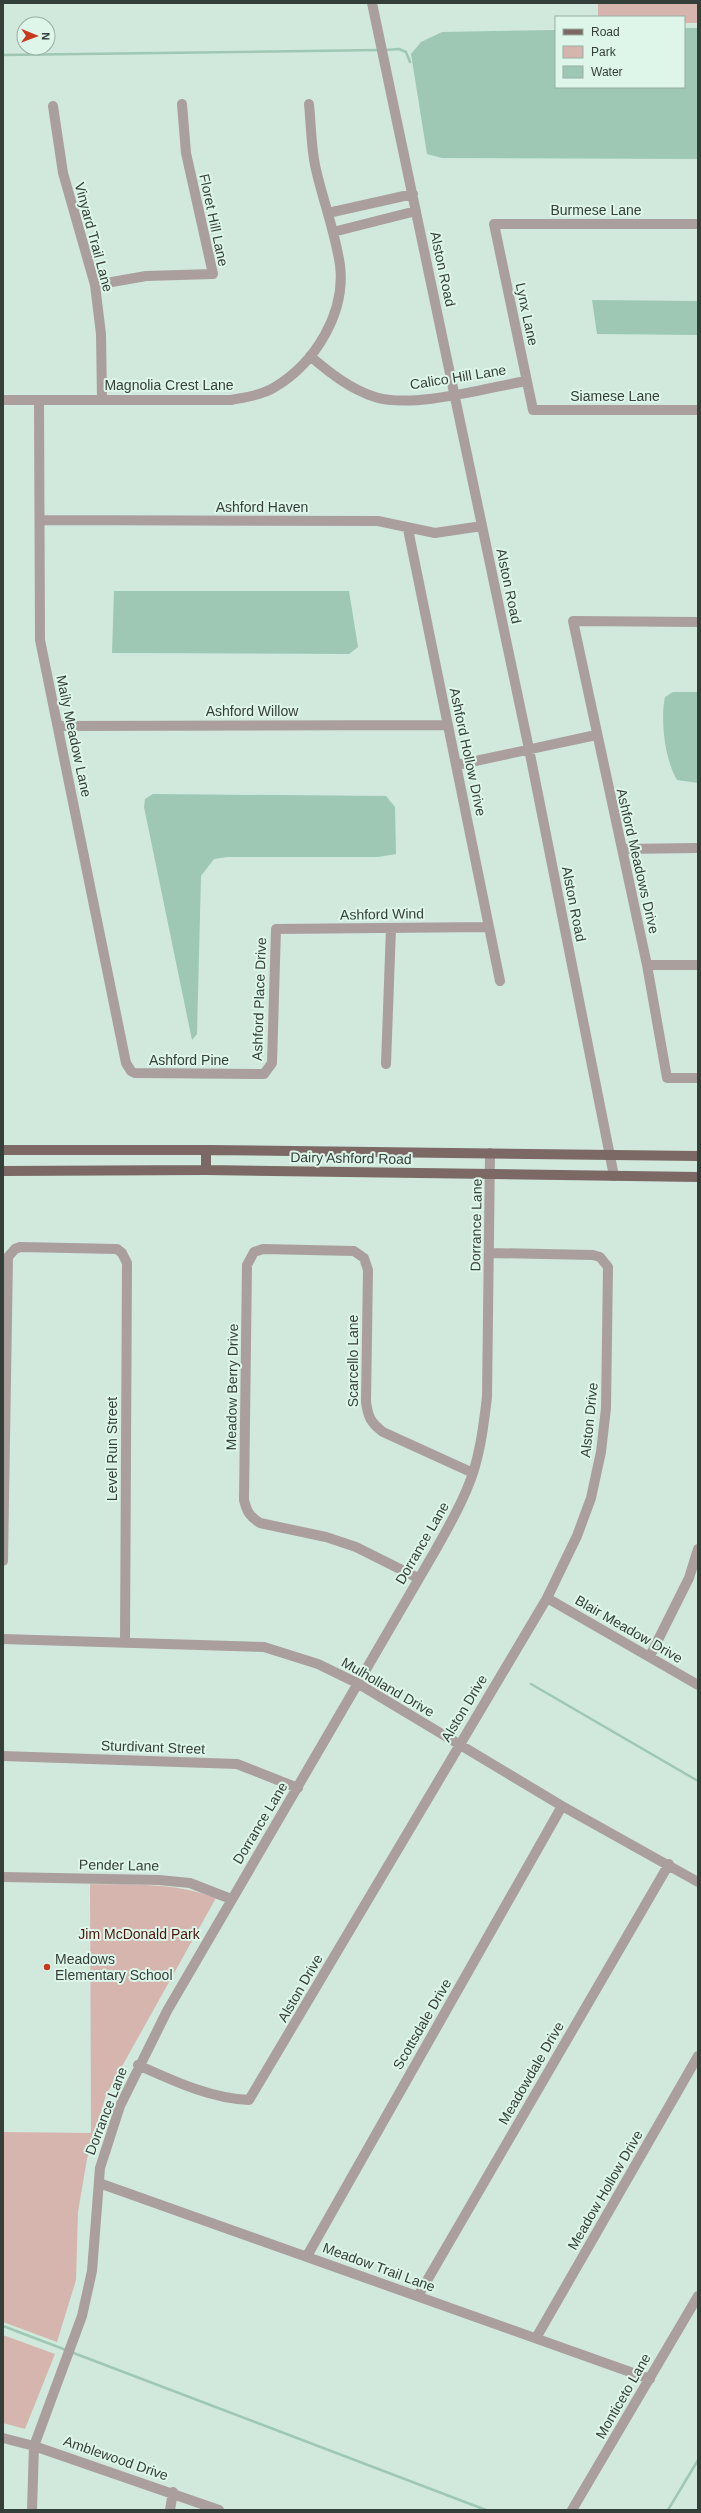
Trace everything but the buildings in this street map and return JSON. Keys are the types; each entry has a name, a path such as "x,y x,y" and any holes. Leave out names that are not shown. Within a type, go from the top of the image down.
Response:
{"main road":[{"name":"Dairy Ashford Road","path":"3,1150 206,1150 698,1156"},
{"path":"206,1150 206,1170"},
{"name":"Dairy Ashford Road","path":"3,1171 206,1170 698,1177"}],"street":[{"name":"Alston Road","path":"372,3 529,750 614,1176"},
{"name":"Floret Hill Lane","path":"95,285 146,276 213,274 186,153 182,104"},
{"name":"Magnolia Crest Lane","path":"3,400 39,402 102,399 231,400 251,396 274,388 294,374 310,356 324,336 337,308 340,266 333,232 315,163 309,104"},
{"name":"Vinyard Trail Lane","path":"53,106 67,188 95,285 101,334 102,399"},
{"path":"328,213 413,194"},
{"path":"333,232 416,211"},
{"name":"Burmese Lane","path":"494,224 698,224"},
{"name":"Lynx Lane","path":"494,224 533,410"},
{"name":"Calico Hill Lane","path":"310,356 342,382 375,397 415,400 526,381"},
{"name":"Maily Meadow Lane","path":"39,402 41,520 40,640 126,1063 131,1071"},
{"name":"Siamese Lane","path":"533,410 698,410"},
{"name":"Ashford Haven","path":"41,520 378,521 408,529 435,533 482,526"},
{"name":"Ashford Hollow Drive","path":"408,529 500,981"},
{"name":"Ashford Meadows Drive","path":"698,622 573,621 596,735 647,966 667,1078 698,1078"},
{"name":"Ashford Willow","path":"58,726 447,725"},
{"path":"457,765 596,735"},
{"path":"622,849 698,848"},
{"name":"Ashford Wind","path":"276,929 489,927"},
{"path":"386,1064 391,928"},
{"name":"Ashford Place Drive","path":"269,1070 272,1062 276,929"},
{"path":"647,966 698,964"},
{"name":"Ashford Pine","path":"131,1071 135,1073 264,1074 269,1070"},
{"name":"Dorrance Lane","path":"32,2510 34,2446 82,2316 92,2271 100,2168 120,2106 138,2065 231,1899 298,1788 418,1578 436,1551 473,1473 484,1425 487,1397 491,1174 490,1153"},
{"name":"Level Run Street","path":"3,1561 6,1266 11,1252 20,1248 117,1249 125,1258 127,1263 125,1641"},
{"name":"Meadow Berry Drive","path":"364,1258 354,1251 263,1249 250,1255 247,1265 244,1500 251,1517 260,1523 326,1537 356,1547 418,1578"},
{"name":"Alston Drive","path":"138,2065 227,2099 249,2100 458,1745 547,1598 576,1536 591,1498 601,1452 606,1408 609,1278 605,1261 593,1255 490,1253"},
{"name":"Scarcello Lane","path":"364,1258 368,1270 366,1402 368,1415 372,1424 383,1432 473,1473"},
{"path":"650,1656 689,1578 698,1549"},
{"name":"Blair Meadow Drive","path":"547,1598 698,1685"},
{"name":"Mulholland Drive","path":"3,1639 125,1641 264,1647 318,1664 357,1683 458,1745 562,1806 669,1864 698,1882"},
{"name":"Sturdivant Street","path":"3,1756 237,1764 298,1788"},
{"name":"Scottsdale Drive","path":"307,2256 562,1806"},
{"name":"Meadowdale Drive","path":"418,2296 669,1864"},
{"name":"Pender Lane","path":"3,1877 159,1880 190,1883 231,1899"},
{"name":"Meadow Hollow Drive","path":"536,2338 698,2056"},
{"name":"Meadow Trail Lane","path":"99,2183 650,2379"},
{"name":"Monticeto Lane","path":"572,2510 698,2296"},
{"name":"Amblewood Drive","path":"3,2438 34,2446 173,2492 219,2510"},
{"path":"170,2510 173,2492"}],"green space":[{"path":"598,3 698,3 698,23 685,23 685,16 598,16"},
{"name":"Jim McDonald Park","path":"90,1884 154,1885 184,1889 216,1898 106,2095 87,2159 78,2212 76,2280 57,2342 3,2322 3,2132 91,2133"},
{"path":"3,2335 55,2354 25,2429 3,2423"}],"water":[{"path":"685,28 698,28 698,159 442,158 427,154 411,54 421,42 442,32 555,30 555,88 685,88"},
{"path":"592,300 698,301 698,335 597,334"},
{"path":"114,591 349,591 358,647 349,654 112,653"},
{"path":"673,692 698,692 698,783 677,780 669,762 663,728 663,717 665,697"},
{"path":"153,794 386,796 395,807 396,854 378,857 227,857 214,859 201,876 197,1034 192,1040 144,807 145,799"}],"waterway":[{"path":"385,50 399,49 406,52 410,62"},
{"path":"3,55 378,50"},
{"path":"531,1684 698,1781"},
{"path":"3,2326 66,2350"},
{"path":"71,2352 486,2510"},
{"path":"668,2510 698,2460"}],"place":[{"name":"Meadows Elementary School","path":"47,1967"}]}
